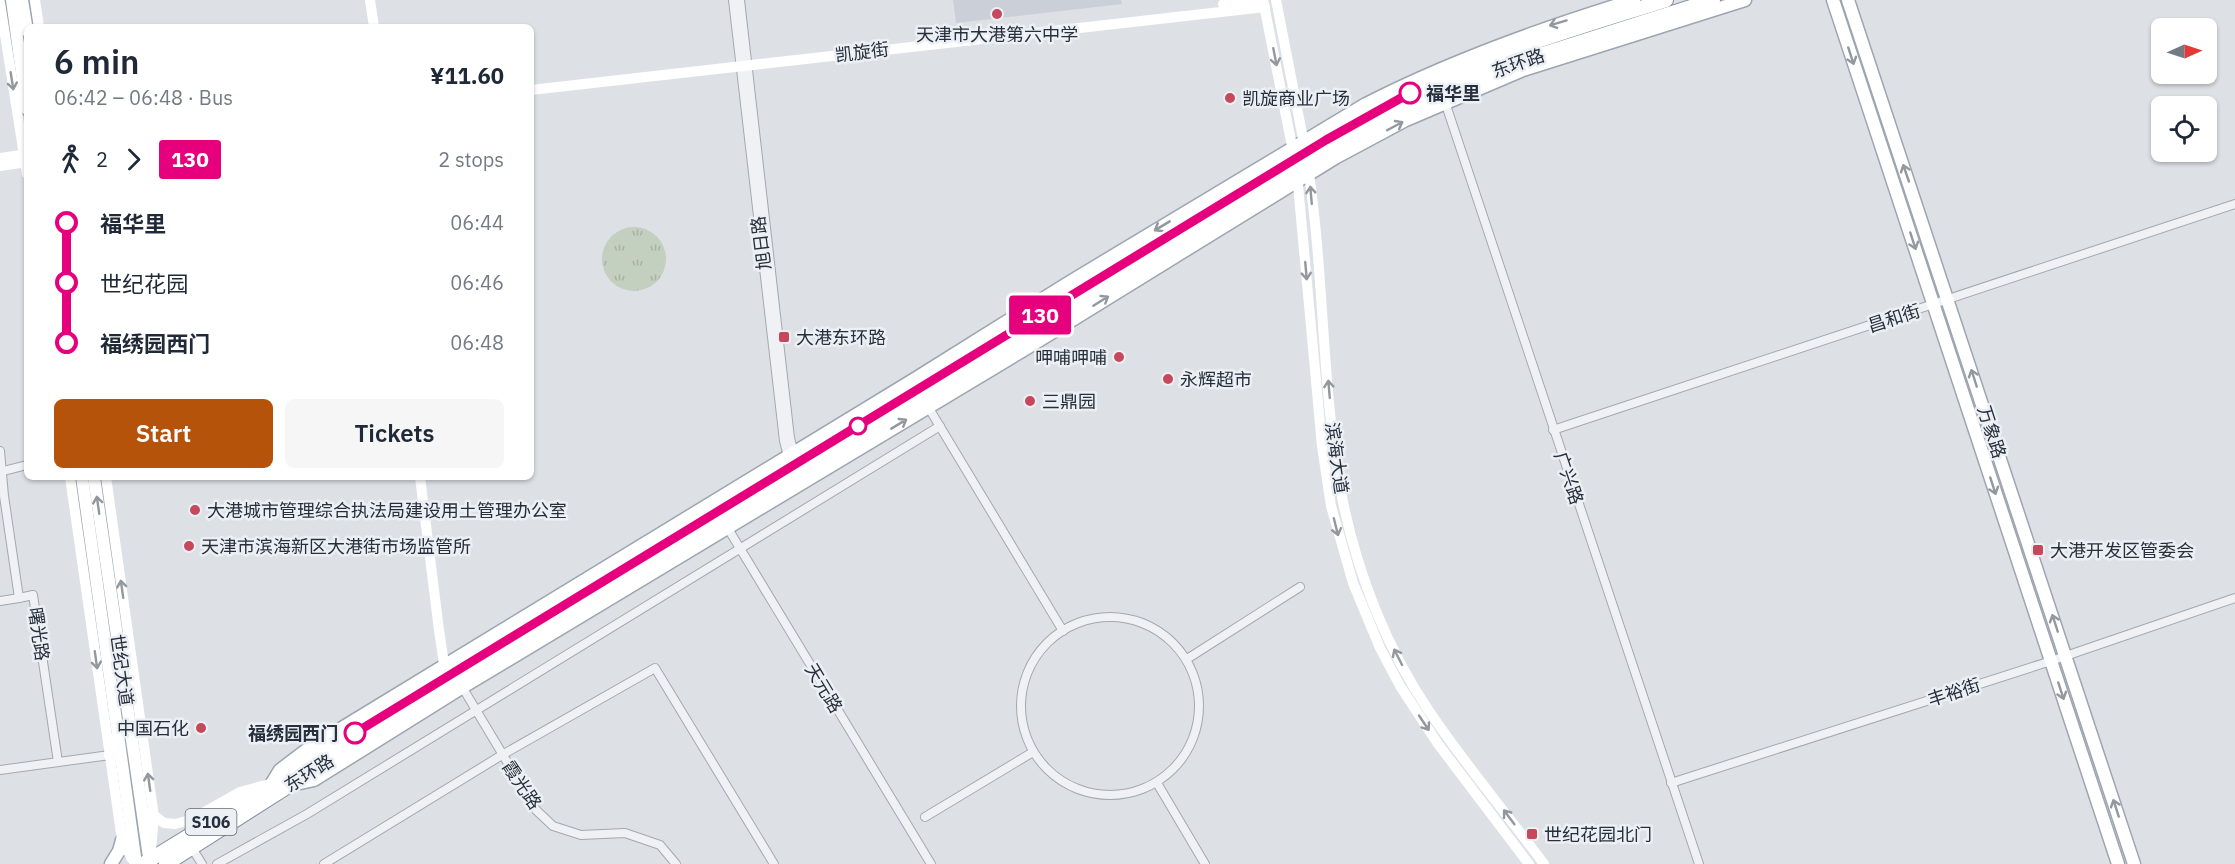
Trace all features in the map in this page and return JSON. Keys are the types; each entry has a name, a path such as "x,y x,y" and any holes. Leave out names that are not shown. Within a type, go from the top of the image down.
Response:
{"highway":[{"name":"东环路","path":"142,863 453,675 722,520 798,468 1301,161 1367,116 1422,87 1495,57 1666,0"},
{"name":"东环路","path":"1301,161 1378,122 1443,97 1499,68 1713,0"},
{"name":"东环路","path":"166,864 453,675"}],"main road":[{"path":"12,0 24,87"},
{"path":"22,0 26,24"},
{"path":"35,0 39,24"},
{"path":"365,0 368,24"},
{"path":"370,0 374,24"},
{"name":"滨海大道","path":"1276,0 1301,161 1334,445 1343,503 1363,574 1397,655 1429,710 1544,864"},
{"path":"453,675 798,468 1301,161 1392,90 1477,53 1551,25 1635,0"},
{"path":"1443,97 1523,69 1745,0"},
{"path":"1826,0 1842,27"},
{"name":"万象路","path":"1833,0 2118,864"},
{"name":"万象路","path":"1848,0 2134,864"},
{"path":"1853,0 1856,25"},
{"name":"凯旋街","path":"534,88 1262,2"},
{"name":"滨海大道","path":"1262,2 1301,161 1322,446 1334,518 1353,584 1380,648 1411,704 1438,744 1529,864"},
{"path":"0,3 24,149"},
{"path":"0,158 24,161"},
{"path":"0,166 24,161"},
{"path":"722,520 798,468"},
{"path":"70,480 122,840 119,851 111,864"},
{"name":"世纪大道","path":"82,480 122,769 142,863"},
{"name":"世纪大道","path":"94,480 139,791 142,863"},
{"path":"106,480 154,817 142,863"},
{"name":"霞光路","path":"420,480 453,675"},
{"name":"霞光路","path":"425,480 453,675"},
{"path":"110,755 118,735"},
{"path":"139,791 154,817 169,824 185,822 240,792 272,783"},
{"path":"122,840 142,863"}],"street":[{"name":"旭日路","path":"733,0 744,63 790,438 798,468"},
{"name":"旭日路","path":"740,0 744,63"},
{"name":"广兴路","path":"1443,97 1699,864"},
{"name":"昌和街","path":"1553,430 2235,204"},
{"path":"920,393 1062,631"},
{"path":"217,864 307,813 940,426"},
{"name":"曙光路","path":"0,452 19,598 33,596 58,762"},
{"path":"1,472 24,466"},
{"name":"天元路","path":"722,520 931,864"},
{"path":"1187,658 1300,586"},
{"path":"0,600 19,598"},
{"name":"丰裕街","path":"1671,783 2051,661 2235,598"},
{"path":"1108,615 1139,620 1166,635 1187,658 1198,685 1200,713 1193,741 1178,765 1156,783 1130,794 1102,796 1093,794 1075,789 1051,774 1033,752 1022,723 1021,692 1031,662 1051,638 1078,621 1108,615"},
{"path":"324,864 502,755 655,668 774,864"},
{"name":"霞光路","path":"453,675 477,710 536,810 553,826 581,835 625,833 660,846 676,864"},
{"path":"925,817 1033,752"},
{"path":"0,770 110,755 122,769"},
{"path":"1156,783 1205,864"},
{"path":"192,848 202,864"}],"shaded area":[{"name":"天津市大港第六中学","path":"953,0 1121,0 1122,4 956,23"}],"green space":[{"path":"634,227 646,229 657,236 664,247 666,259 664,271 657,282 646,289 634,291 622,289 611,282 604,271 602,259 604,247 611,236 622,229"}],"bus line":[{"name":"130","path":"355,733 1326,140 1410,93"}],"place":[{"name":"天津市大港第六中学","path":"997,14"},
{"name":"福华里","path":"1410,93"},
{"name":"凯旋商业广场","path":"1230,98"},
{"name":"大港东环路","path":"784,337"},
{"name":"呷哺呷哺","path":"1119,357"},
{"name":"永辉超市","path":"1168,379"},
{"name":"三鼎园","path":"1030,401"},
{"name":"大港城市管理综合执法局建设用土管理办公室","path":"195,510"},
{"name":"天津市滨海新区大港街市场监管所","path":"189,546"},
{"name":"大港开发区管委会","path":"2038,550"},
{"name":"中国石化","path":"201,728"},
{"name":"福绣园西门","path":"355,733"},
{"name":"世纪花园北门","path":"1532,834"}]}
